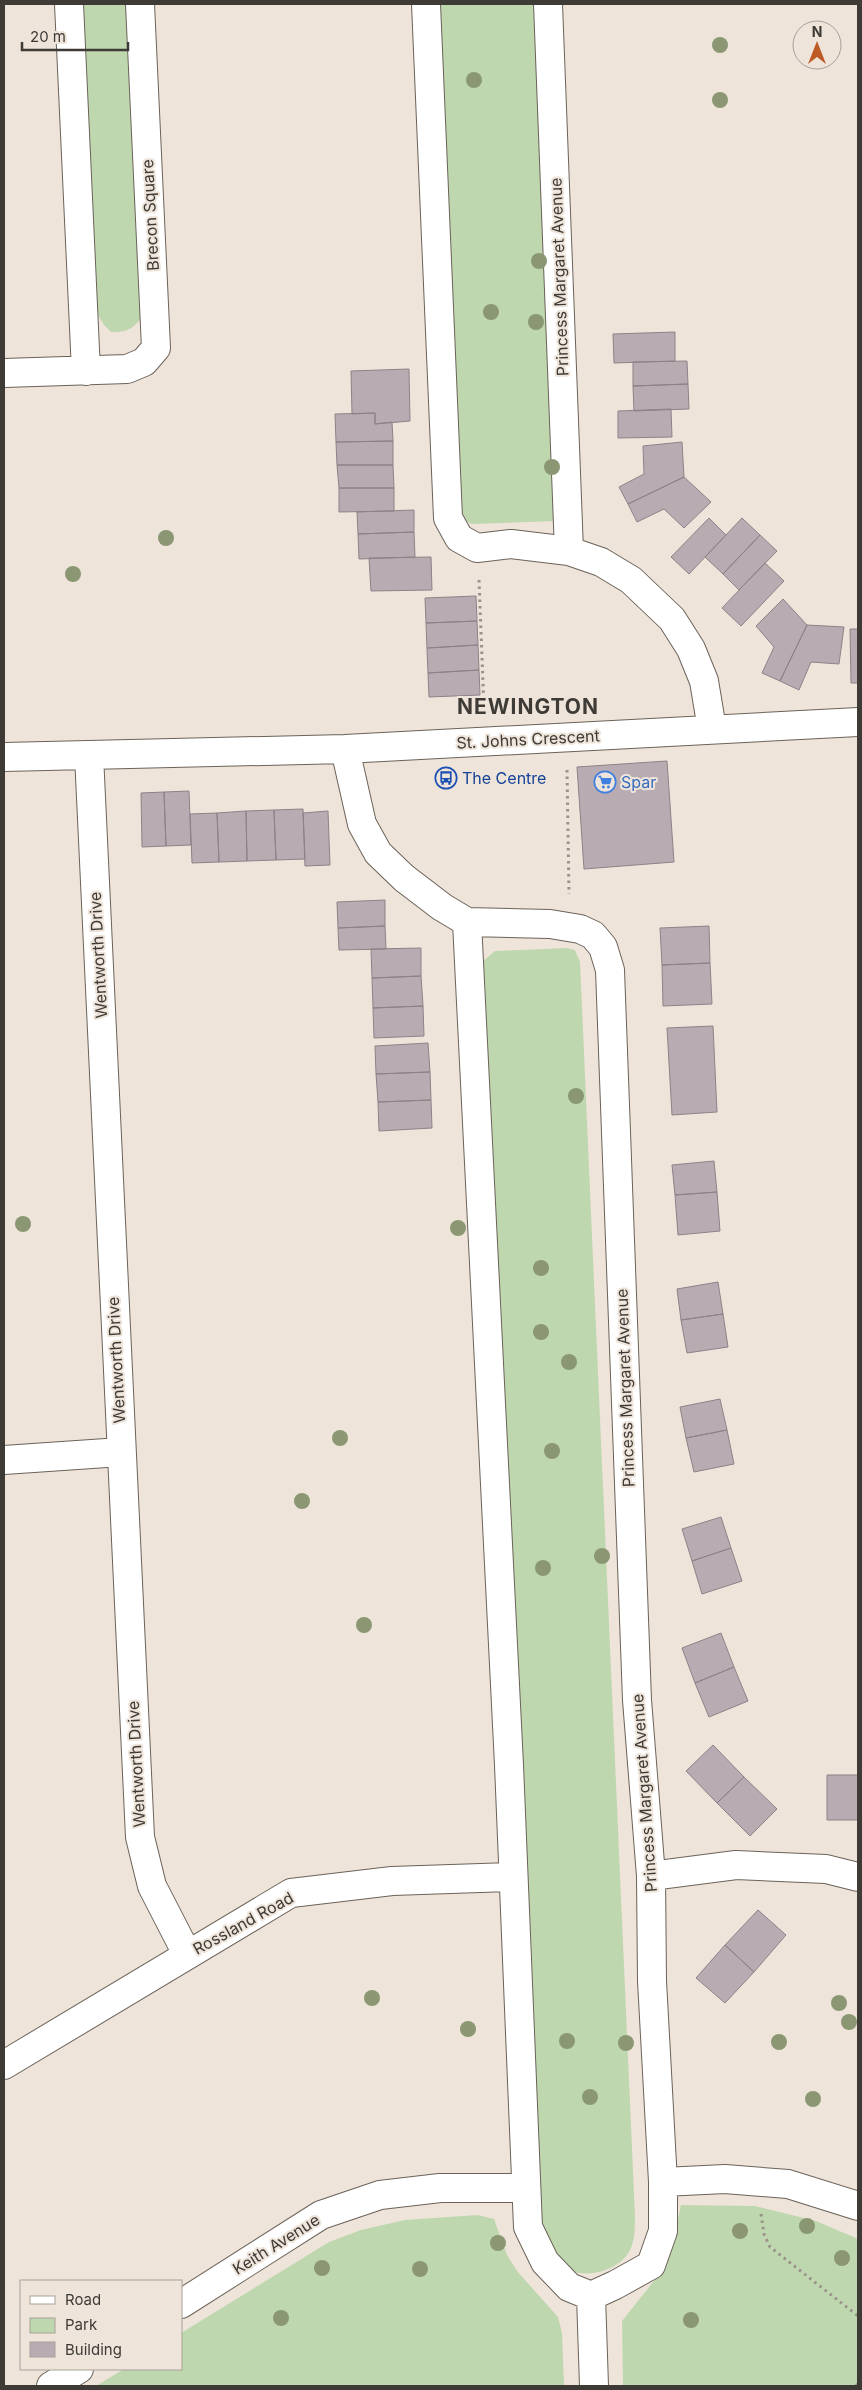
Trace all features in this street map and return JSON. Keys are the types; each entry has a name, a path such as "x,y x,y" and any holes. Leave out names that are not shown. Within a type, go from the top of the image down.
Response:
{"street":[{"path":"69,4 86,371"},
{"name":"Brecon Square","path":"4,373 127,369 144,362 156,348 140,4"},
{"path":"426,4 448,518 459,538 478,548 511,544 569,551 601,562 631,580 672,619 690,649 704,681 712,729"},
{"name":"Princess Margaret Avenue","path":"548,4 569,551"},
{"name":"St. Johns Crescent","path":"4,757 345,749 485,740 858,722"},
{"path":"345,749 362,824 378,853 404,878 442,907 467,922 550,924 570,929"},
{"name":"Wentworth Drive","path":"89,755 140,1837 152,1886 187,1954"},
{"path":"467,922 495,1467 528,2227 545,2262 569,2287 591,2296 594,2386"},
{"name":"Princess Margaret Avenue","path":"570,929 580,929 592,935 603,948 610,970 637,1700 651,1876 652,1981 663,2182 663,2231 651,2265 591,2296"},
{"path":"4,1460 121,1452"},
{"path":"651,1876 736,1865 826,1869 858,1877"},
{"name":"Rossland Road","path":"4,2065 291,1893 392,1881 512,1877"},
{"path":"663,2182 725,2179 788,2184 858,2206"},
{"name":"Keith Avenue","path":"182,2303 321,2215 380,2195 440,2188 525,2188"},
{"path":"51,2386 77,2370"}],"path":[{"path":"478,548 485,740"},
{"path":"567,766 570,929"},
{"path":"763,2182 761,2212 764,2234 770,2247 858,2316"}],"green space":[{"path":"83,4 131,4 144,313 131,328 117,332 111,332 96,312"},
{"path":"439,4 538,4 556,521 472,524 464,520 461,510"},
{"path":"567,948 575,950 580,962 635,2217 635,2231 630,2251 621,2262 595,2273 576,2272 560,2265 551,2252 538,2224 481,972 483,961 495,951"},
{"path":"681,2205 755,2206 816,2221 858,2239 858,2386 623,2386 622,2321 661,2272 673,2243"},
{"path":"478,2215 494,2219 507,2255 517,2271 558,2317 562,2333 564,2386 96,2386 122,2370 182,2370 182,2332 329,2242 361,2230 405,2220"}],"building":[{"path":"675,332 675,361 614,363 613,334"},
{"path":"687,361 688,384 633,386 633,362"},
{"path":"409,369 410,421 375,424 375,413 352,414 351,371"},
{"path":"688,384 689,409 634,411 633,386"},
{"path":"671,409 672,437 618,438 618,411"},
{"path":"375,413 375,424 392,422 393,441 336,442 335,414"},
{"path":"393,441 393,465 337,465 336,442"},
{"path":"682,442 684,477 628,504 619,487 644,474 643,446"},
{"path":"337,465 393,465 394,488 339,488"},
{"path":"684,477 711,502 684,528 664,509 637,522 628,504"},
{"path":"339,488 394,488 394,511 339,512"},
{"path":"414,510 414,532 358,534 357,512"},
{"path":"709,518 726,535 689,574 671,557"},
{"path":"742,518 760,535 723,574 705,557"},
{"path":"414,532 415,557 359,559 358,534"},
{"path":"760,535 777,551 739,590 723,574"},
{"path":"431,557 432,590 371,591 369,558"},
{"path":"765,563 784,581 741,626 722,608"},
{"path":"476,596 477,621 426,623 425,598"},
{"path":"783,599 807,625 780,681 762,673 774,647 756,626"},
{"path":"477,621 478,645 427,648 426,623"},
{"path":"807,625 844,627 839,664 811,662 799,690 780,681"},
{"path":"850,629 858,629 858,683 851,683"},
{"path":"478,645 479,670 428,673 427,648"},
{"path":"479,670 480,695 429,697 428,673"},
{"path":"667,761 674,862 584,869 577,767"},
{"path":"189,791 191,845 166,846 164,792"},
{"path":"164,792 166,846 142,847 141,793"},
{"path":"303,809 305,859 276,860 274,810"},
{"path":"274,810 276,860 247,861 246,811"},
{"path":"246,811 247,861 219,862 217,813"},
{"path":"328,811 330,865 305,866 303,813"},
{"path":"217,813 219,862 192,863 190,814"},
{"path":"385,900 385,926 338,928 337,902"},
{"path":"385,926 386,949 339,950 338,928"},
{"path":"709,926 710,963 662,965 660,928"},
{"path":"421,948 421,976 372,978 371,949"},
{"path":"710,963 712,1004 663,1006 662,965"},
{"path":"421,976 423,1006 373,1008 372,978"},
{"path":"423,1006 424,1036 374,1038 373,1008"},
{"path":"713,1026 717,1112 672,1115 667,1028"},
{"path":"428,1043 430,1072 376,1074 375,1046"},
{"path":"430,1072 431,1100 378,1102 376,1074"},
{"path":"431,1100 432,1128 379,1131 378,1102"},
{"path":"714,1161 717,1192 675,1195 672,1165"},
{"path":"717,1192 720,1231 678,1235 675,1195"},
{"path":"718,1282 723,1314 681,1320 677,1289"},
{"path":"723,1314 728,1347 687,1353 681,1320"},
{"path":"720,1399 727,1430 686,1438 680,1407"},
{"path":"727,1430 734,1464 694,1472 686,1438"},
{"path":"721,1517 731,1548 692,1561 682,1529"},
{"path":"731,1548 742,1581 702,1594 692,1561"},
{"path":"721,1633 734,1667 695,1683 682,1648"},
{"path":"734,1667 748,1701 709,1717 695,1683"},
{"path":"713,1745 744,1777 717,1803 686,1771"},
{"path":"827,1775 858,1775 858,1820 827,1820"},
{"path":"744,1777 777,1809 750,1836 717,1803"},
{"path":"758,1910 786,1935 754,1972 725,1945"},
{"path":"725,1945 754,1972 725,2003 696,1978"}],"place":[{"name":"The Centre","path":"446,778"},
{"name":"Spar","path":"605,782"}],"district":[{"name":"NEWINGTON","path":"528,706"}]}
